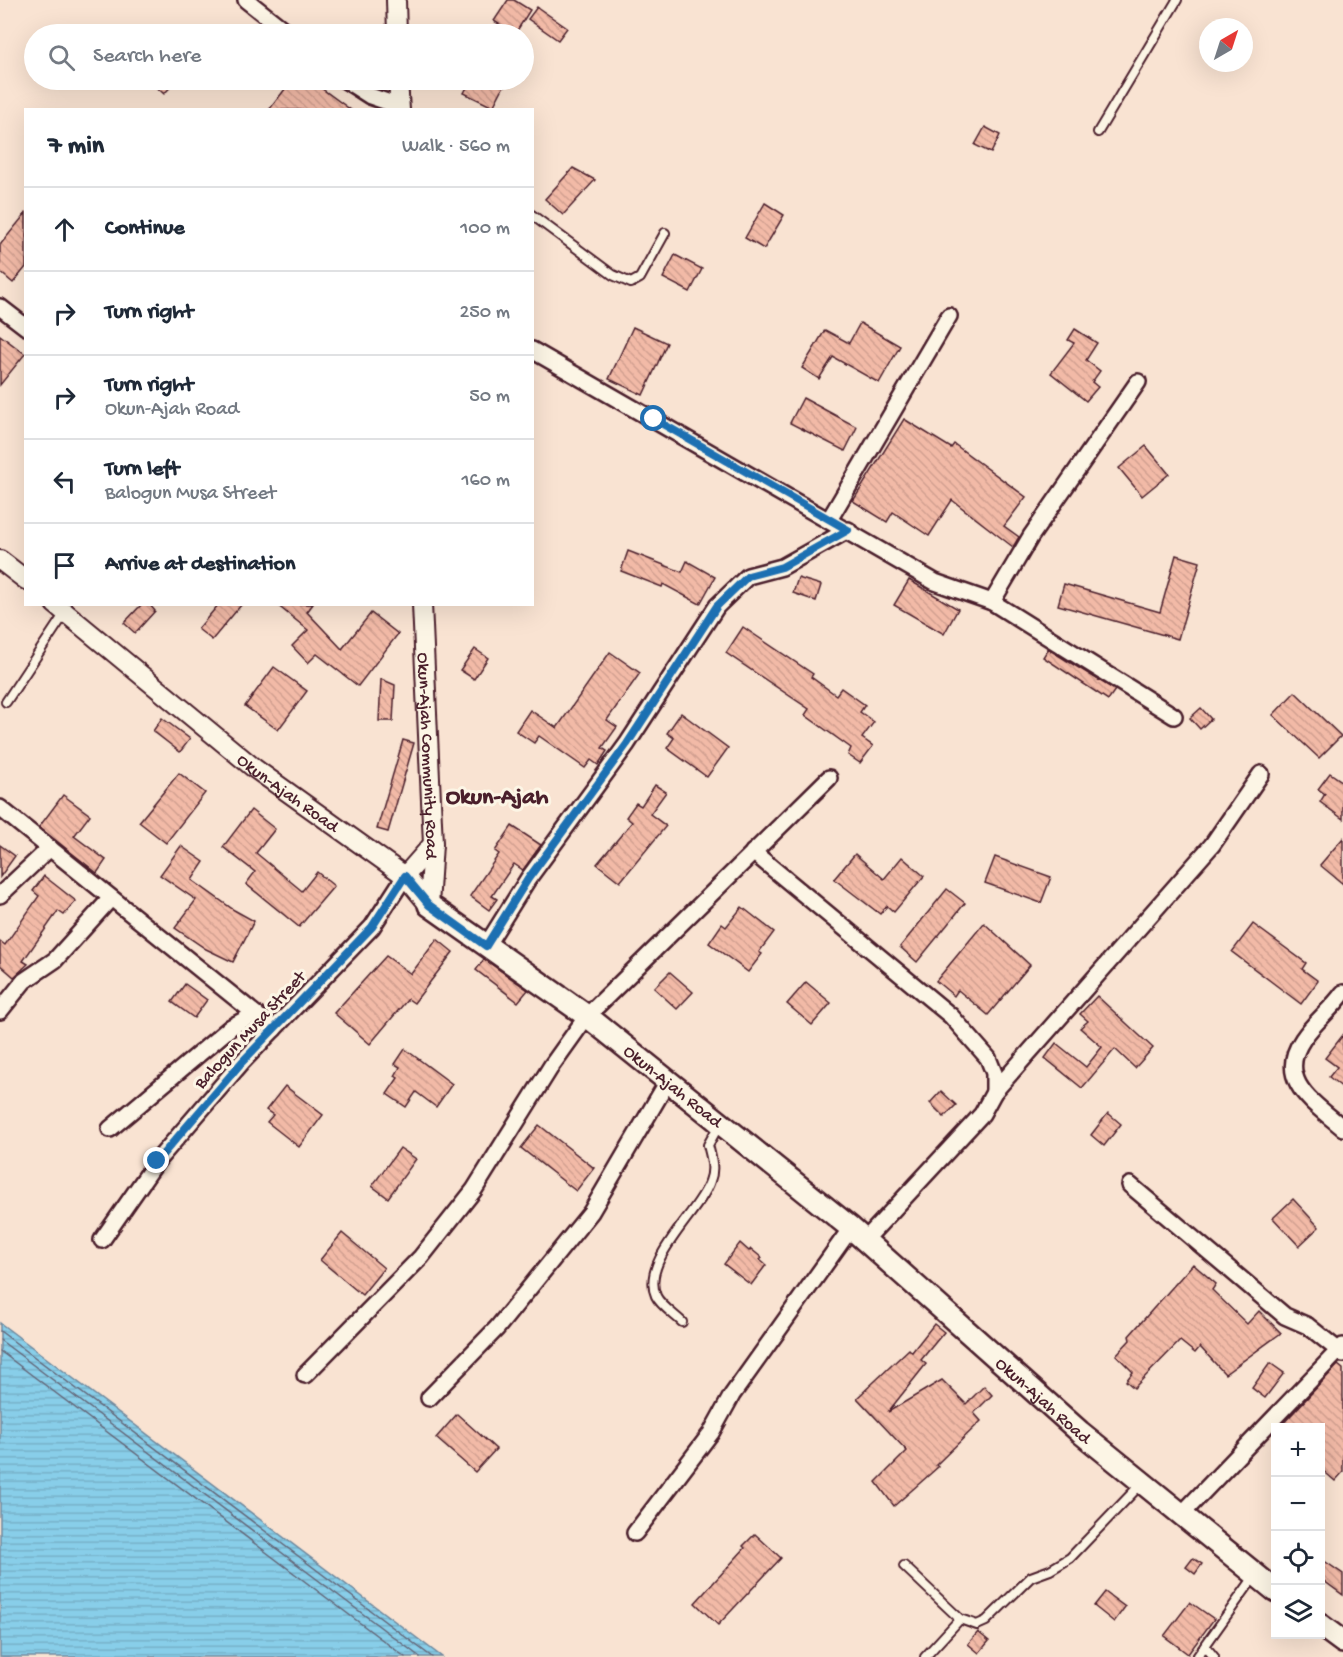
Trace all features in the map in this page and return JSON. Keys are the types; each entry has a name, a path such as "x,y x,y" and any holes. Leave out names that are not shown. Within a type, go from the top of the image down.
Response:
{"main road":[{"name":"Okun-Ajah Road","path":"429,905 586,1017 858,1234 1080,1432 1271,1588"},
{"path":"1325,1629 1343,1642"}],"street":[{"path":"246,0 276,24"},
{"path":"396,0 397,24"},
{"path":"361,90 400,108 399,90"},
{"path":"0,307 24,325"},
{"path":"829,519 949,316"},
{"path":"534,351 935,582 992,602 1174,716"},
{"path":"992,602 1031,536 1138,382"},
{"path":"486,946 528,879 627,744 717,606 748,576 782,567 848,530"},
{"path":"0,560 24,578"},
{"name":"Okun-Ajah Community Road","path":"422,606 433,844 429,905"},
{"name":"Okun-Ajah Road","path":"60,609 254,768 405,876 429,905"},
{"path":"635,1533 711,1433 732,1395 858,1234 982,1114 994,1092 1212,845 1261,774"},
{"path":"304,1375 420,1257 467,1198 552,1065 586,1017 829,778"},
{"path":"0,808 274,1029"},
{"path":"405,876 433,844"},
{"path":"0,895 50,848"},
{"path":"753,852 951,1016 988,1058 994,1073 994,1092"},
{"name":"Balogun Musa Street","path":"102,1240 157,1161 274,1029 372,927 405,876"},
{"path":"0,1011 24,981 55,960 111,898"},
{"path":"1343,993 1304,1038 1293,1057 1293,1072 1304,1095 1343,1128"},
{"path":"110,1129 231,1027 255,1014"},
{"path":"429,1398 497,1328 591,1212 668,1081"},
{"path":"1130,1185 1285,1316 1308,1326 1341,1350 1181,1515"}],"lane":[{"path":"1098,132 1177,0"},
{"path":"534,216 613,275 631,283 640,278 665,233"},
{"path":"6,702 60,609"},
{"path":"682,1322 656,1296 654,1279 660,1258 710,1182 713,1163 708,1145 720,1123"},
{"path":"904,1566 960,1619 977,1625 986,1621 1031,1577 1050,1570 1070,1558 1142,1483"},
{"path":"1197,1657 1255,1576"},
{"path":"925,1657 960,1619"},
{"path":"1205,1646 1214,1657"}],"water":[{"path":"0,1323 442,1657 0,1657"}],"building":[{"path":"508,0 514,0 530,10 521,24 499,24 494,21"},
{"path":"537,7 567,28 558,40 528,19"},
{"path":"284,90 324,90 348,108 271,108"},
{"path":"466,90 502,90 493,107 464,93"},
{"path":"985,127 1000,135 991,153 975,145"},
{"path":"573,168 595,180 563,215 545,199"},
{"path":"765,203 784,215 764,249 745,238"},
{"path":"24,215 24,269 13,283 0,272 0,245"},
{"path":"675,255 702,269 690,292 663,278"},
{"path":"860,323 900,346 879,383 833,357 819,379 802,368 825,330 849,343"},
{"path":"633,327 667,343 643,395 609,379"},
{"path":"1075,329 1097,343 1086,360 1100,371 1092,382 1098,387 1086,401 1051,373 1074,343 1068,340"},
{"path":"0,335 24,355 0,385"},
{"path":"803,398 857,427 845,451 790,423"},
{"path":"904,419 951,448 954,444 1026,497 1004,526 1019,537 1013,547 952,500 929,536 893,512 887,522 853,501"},
{"path":"1146,446 1169,474 1142,496 1119,468"},
{"path":"628,551 682,572 687,561 715,577 700,604 663,584 662,587 621,571"},
{"path":"1176,555 1200,562 1178,639 1058,605 1064,584 1160,612"},
{"path":"798,578 821,585 816,601 793,593"},
{"path":"909,580 958,609 944,634 894,605"},
{"path":"140,606 151,606 155,611 135,633 124,623"},
{"path":"217,606 240,606 212,640 198,629"},
{"path":"278,606 312,606 307,612 342,649 371,613 398,634 358,686 317,654 308,663 292,646 308,630"},
{"path":"743,627 813,674 811,677 836,695 841,688 865,705 860,712 874,722 862,738 873,746 860,763 848,755 851,748 805,715 809,709 726,653"},
{"path":"475,649 488,658 474,679 460,670"},
{"path":"1048,649 1115,690 1108,700 1043,657"},
{"path":"610,652 640,673 607,720 617,727 602,748 607,751 598,765 591,760 585,768 539,736 534,743 516,731 530,710 557,728"},
{"path":"274,667 307,691 278,730 245,706"},
{"path":"381,679 395,685 393,721 379,721"},
{"path":"1295,692 1341,736 1319,758 1273,715"},
{"path":"1201,708 1211,719 1200,729 1190,718"},
{"path":"681,713 728,748 707,777 667,748 674,738 667,733"},
{"path":"162,718 190,739 180,752 153,731"},
{"path":"403,740 414,743 388,832 377,829"},
{"path":"179,773 205,793 166,843 139,822"},
{"path":"1330,773 1343,782 1343,819 1320,802 1325,794 1318,789"},
{"path":"655,785 666,792 650,814 666,826 620,882 597,864 632,822 626,817 636,803 641,806"},
{"path":"63,795 90,815 74,836 106,860 97,873 39,827"},
{"path":"251,810 275,829 256,853 302,891 317,872 334,886 299,927 246,884 255,872 223,847"},
{"path":"512,826 541,845 523,870 514,864 492,896 497,899 489,910 470,896 499,854 495,851"},
{"path":"1343,838 1343,884 1320,865"},
{"path":"0,845 15,856 0,877"},
{"path":"181,846 204,862 192,880 234,910 254,921 233,962 206,949 175,928 196,900 160,875"},
{"path":"855,854 884,879 902,857 924,876 894,912 887,906 880,914 834,879"},
{"path":"995,857 1051,877 1041,903 985,883"},
{"path":"44,876 76,901 64,915 58,911 23,961 28,964 14,977 0,965 0,941 5,945 39,896 33,891"},
{"path":"947,889 965,903 917,962 900,947"},
{"path":"742,907 774,932 759,952 762,954 748,972 709,943 722,924 726,927"},
{"path":"984,923 1030,965 988,1015 958,990 954,996 936,981"},
{"path":"1253,924 1306,963 1302,969 1318,981 1301,1004 1232,952"},
{"path":"437,939 453,952 414,1003 408,999 370,1044 334,1013 386,956 411,974"},
{"path":"484,959 528,990 518,1002 476,970"},
{"path":"670,972 693,992 677,1009 654,988"},
{"path":"806,982 831,1003 812,1025 787,1004"},
{"path":"185,984 207,1000 194,1018 172,1002"},
{"path":"1097,996 1153,1048 1135,1068 1115,1049 1082,1088 1045,1058 1056,1043 1086,1067 1102,1047 1080,1028 1088,1021 1080,1014"},
{"path":"1343,1035 1343,1088 1329,1077 1337,1067 1325,1058"},
{"path":"405,1049 452,1084 436,1107 416,1092 406,1107 387,1094 398,1078 395,1076 400,1067 395,1064"},
{"path":"285,1086 323,1115 299,1147 267,1122 273,1115 266,1110"},
{"path":"941,1091 956,1105 944,1117 930,1103"},
{"path":"1108,1113 1121,1124 1104,1146 1091,1135"},
{"path":"539,1125 594,1168 576,1191 521,1148"},
{"path":"400,1148 416,1159 388,1198 372,1186"},
{"path":"1293,1199 1319,1227 1299,1246 1273,1218"},
{"path":"342,1233 384,1268 362,1295 320,1260"},
{"path":"740,1243 762,1258 760,1260 766,1265 751,1285 724,1264"},
{"path":"1193,1264 1216,1284 1212,1290 1247,1324 1259,1311 1281,1333 1225,1374 1200,1347 1195,1353 1180,1341 1134,1388 1126,1381 1133,1372 1116,1355 1130,1340 1129,1336"},
{"path":"934,1324 944,1332 921,1360 926,1364 888,1412 942,1380 966,1404 984,1386 992,1395 974,1413 981,1421 936,1465 938,1467 894,1506 876,1482 907,1451 857,1398 909,1349 912,1352"},
{"path":"1270,1363 1284,1373 1265,1398 1252,1388"},
{"path":"1338,1365 1343,1369 1343,1472 1335,1481 1325,1472 1325,1423 1284,1423"},
{"path":"457,1414 496,1449 475,1472 436,1438"},
{"path":"755,1534 781,1558 718,1625 695,1603"},
{"path":"1193,1558 1202,1564 1195,1574 1186,1567"},
{"path":"1325,1561 1343,1574 1343,1595 1325,1582"},
{"path":"1105,1592 1125,1607 1114,1622 1094,1606"},
{"path":"1190,1602 1214,1619 1188,1654 1164,1636"},
{"path":"978,1632 989,1641 979,1653 968,1644"}],"district":[{"name":"Okun-Ajah","path":"497,795"}],"route":[{"path":"157,1161 242,1062 372,927 405,876 429,905 486,946 528,879 627,744 717,606 748,576 782,567 848,530 758,481 654,419"}]}
